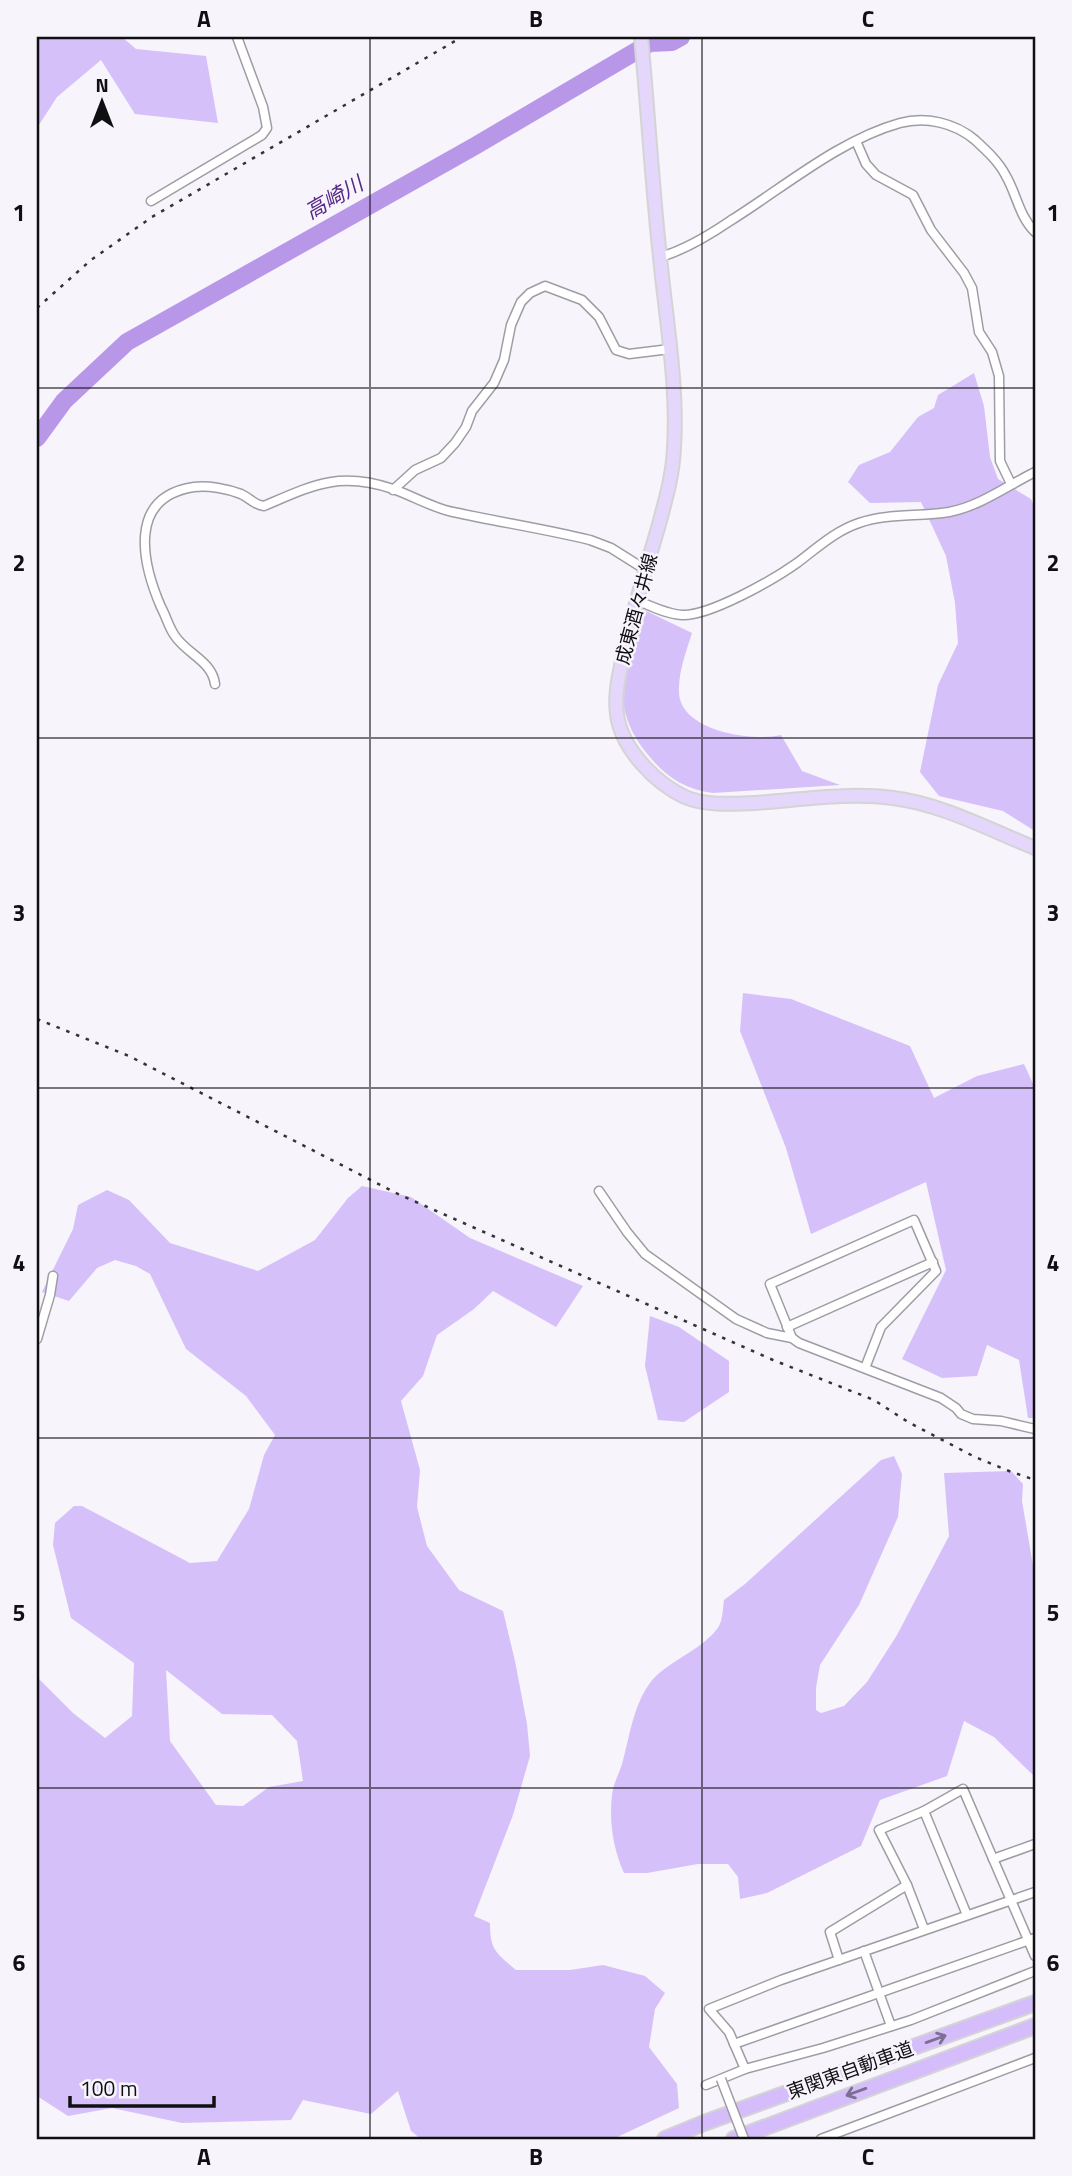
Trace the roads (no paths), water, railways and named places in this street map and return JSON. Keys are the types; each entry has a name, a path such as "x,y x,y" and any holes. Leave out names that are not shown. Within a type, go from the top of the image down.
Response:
{"highway":[{"name":"東関東自動車道","path":"665,2139 1035,2003"},
{"name":"東関東自動車道","path":"734,2139 1035,2026"}],"main road":[{"name":"成東酒々井線","path":"641,37 670,349 674,450 665,502 636,600 619,674 617,718 630,748 657,779 687,798 727,804 863,796 893,797 941,810 1035,848"}],"street":[{"path":"151,201 262,135 267,128 263,107 237,37"},
{"path":"660,257 678,252 717,230 856,141 909,121 937,121 958,129 996,159 1007,177 1022,216 1035,232"},
{"path":"856,141 866,163 876,174 913,195 931,230 964,273 972,289 979,332 992,352 999,376 1000,461 1011,484"},
{"path":"393,490 415,470 441,458 455,443 466,427 472,411 494,383 504,360 511,325 521,302 530,293 545,286 582,300 599,317 616,350 629,354 670,349"},
{"path":"636,600 668,613 685,615 724,605 793,566 841,530 879,518 927,515 971,506 1035,472"},
{"path":"215,684 209,668 175,637 150,582 145,562 145,535 152,511 160,500 196,486 228,490 264,506 300,490 337,481 362,482 393,490 451,512 590,540 611,548 646,570"},
{"path":"599,1191 645,1254 736,1319 767,1333 792,1338 941,1398 961,1414 973,1419 1002,1421 1035,1429"},
{"path":"792,1338 770,1284 914,1220 936,1271 881,1327 865,1368"},
{"path":"787,1327 933,1262"},
{"path":"37,1339 53,1276"},
{"path":"924,1929 907,1885 879,1830 924,1811 962,1789 1011,1900 1032,1939 1035,1956"},
{"path":"924,1811 967,1915"},
{"path":"993,1859 1035,1844"},
{"path":"839,1959 830,1932 907,1885"},
{"path":"745,2069 729,2032 709,2009 839,1959 1035,1892"},
{"path":"734,2044 1032,1939"},
{"path":"864,1951 891,2026"},
{"path":"706,2085 745,2069 891,2026 1035,1971"},
{"path":"821,2139 1035,2058"},
{"path":"721,2079 744,2139"}],"waterway":[{"name":"高崎川","path":"37,438 64,401 127,342 475,146 650,43 672,42 681,37"}],"railway":[{"path":"37,308 91,260 152,217 462,37"},
{"path":"37,1019 129,1056 398,1194 773,1360 874,1400 908,1422 975,1457 1035,1480"}]}
